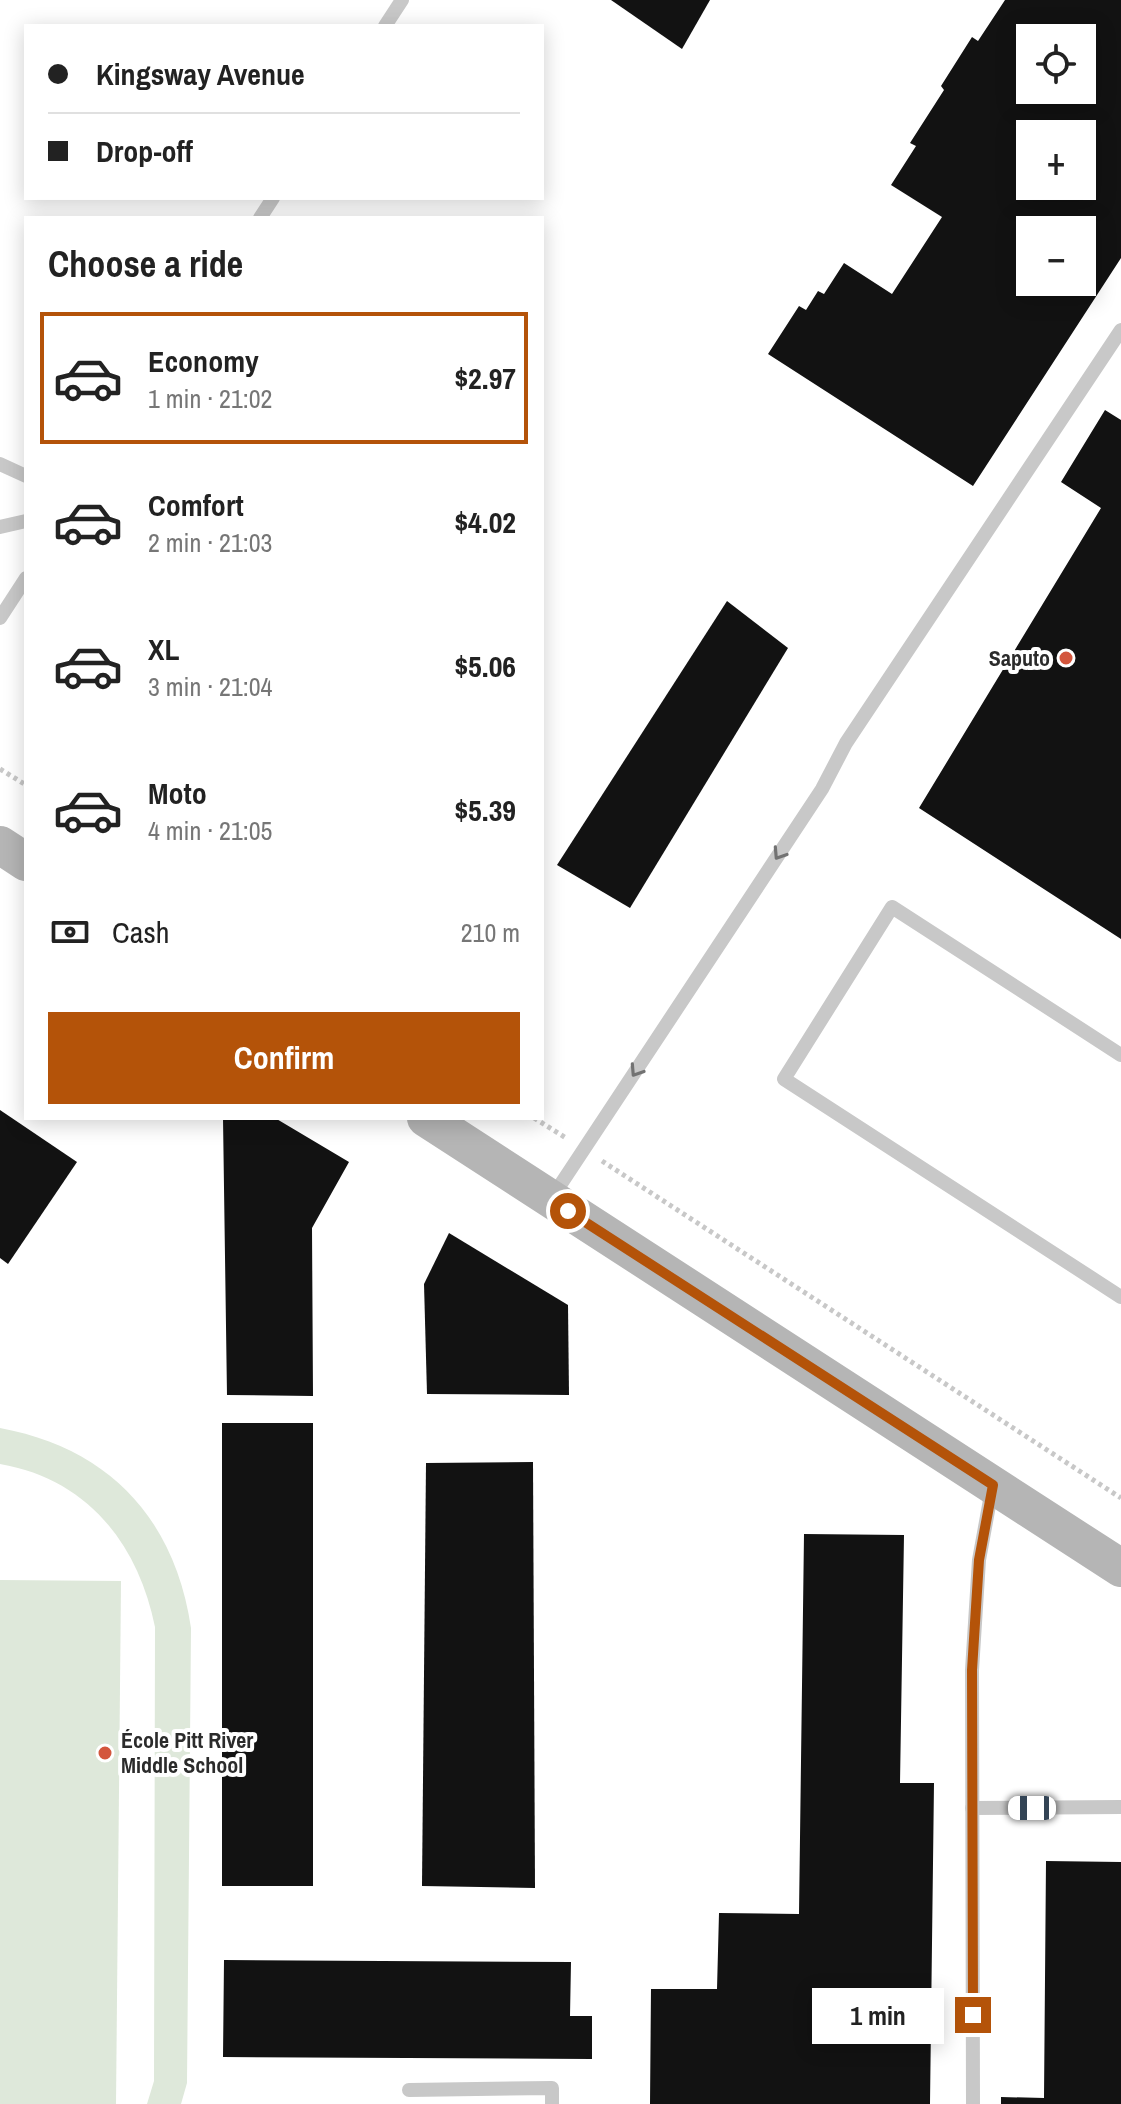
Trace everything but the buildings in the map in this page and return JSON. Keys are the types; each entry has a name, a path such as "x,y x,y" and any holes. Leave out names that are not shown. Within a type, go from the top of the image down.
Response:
{"main road":[{"path":"0,845 24,861"},
{"path":"429,1120 1121,1568"}],"lane":[{"path":"386,24 402,0"},
{"path":"550,1199 822,789 846,743 1121,330"},
{"path":"0,464 24,475"},
{"path":"0,527 24,521"},
{"path":"0,618 24,581"},
{"path":"1121,1055 892,907 784,1079 1121,1297"},
{"path":"973,2104 972,1670 978,1576 993,1485"},
{"path":"972,1808 1121,1807"},
{"path":"409,2090 552,2088 552,2104"}],"path":[{"path":"0,769 24,784"},
{"path":"537,1120 559,1134"},
{"path":"605,1163 1121,1498"}],"green space":[{"path":"0,1428 39,1438 74,1452 104,1471 130,1495 152,1522 170,1554 183,1589 191,1628 187,2083 181,2104 147,2104 154,2081 155,1627 147,1596 121,1542 83,1500 59,1484 0,1464"},
{"path":"0,1580 121,1581 116,2104 0,2104"}],"place":[{"name":"Saputo","path":"1066,658"},
{"name":"École Pitt River Middle School","path":"105,1753"}],"route":[{"path":"568,1211 993,1485 979,1560 972,1670 973,2015"}]}
